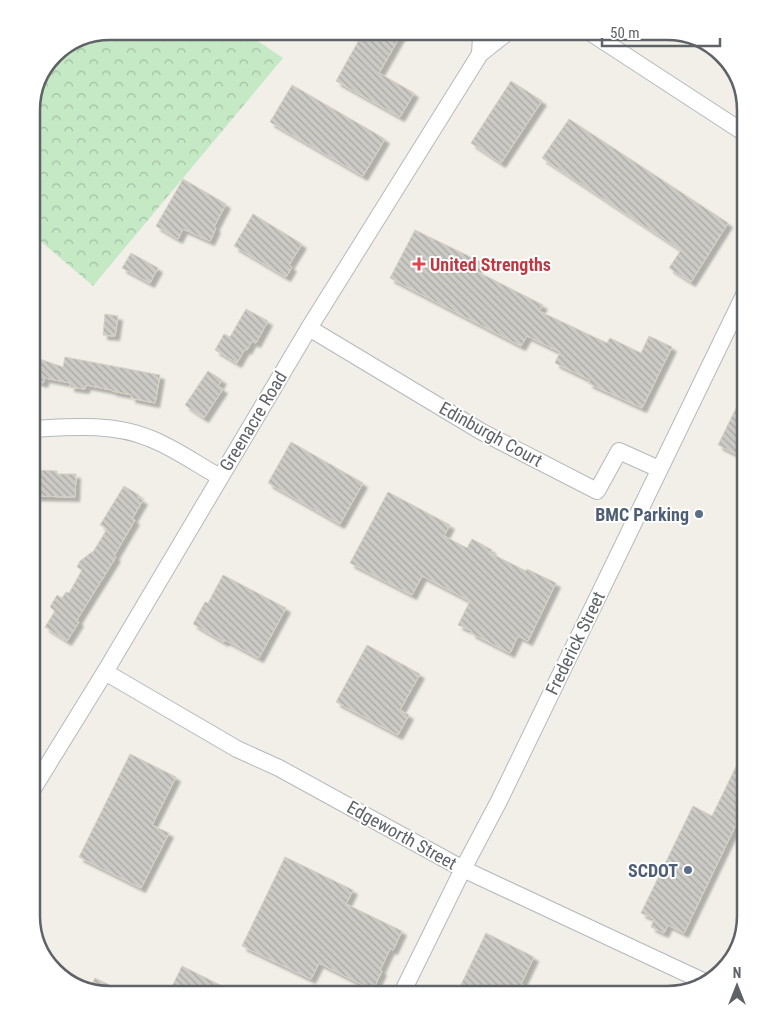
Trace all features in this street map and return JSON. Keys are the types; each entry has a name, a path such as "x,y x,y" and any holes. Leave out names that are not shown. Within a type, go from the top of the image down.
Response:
{"street":[{"name":"Greenacre Road","path":"480,54 481,40"},
{"name":"Greenacre Road","path":"40,777 310,328 480,54 498,40"},
{"path":"602,40 737,128"},
{"name":"Frederick Street","path":"405,986 499,801 737,308"},
{"name":"Edinburgh Court","path":"310,328 482,432 597,491 619,451 659,468"},
{"path":"40,428 94,427 149,438 220,477"},
{"name":"Edgeworth Street","path":"105,672 237,749 279,768 463,869 698,979"}],"green space":[{"path":"110,40 256,40 283,58 93,286 40,241 40,105 45,83 60,60 83,45 96,41"}],"building":[{"path":"359,40 398,40 379,73 414,93 400,117 336,81"},
{"path":"511,81 542,101 501,163 471,143"},
{"path":"292,85 385,139 363,176 270,122"},
{"path":"569,119 728,223 691,282 669,268 681,250 542,158"},
{"path":"183,179 226,204 214,227 216,228 210,241 183,229 178,239 156,226"},
{"path":"253,214 302,244 289,265 292,267 286,277 234,246"},
{"path":"415,230 481,262 476,271 543,305 539,311 607,343 610,338 641,353 649,336 672,347 642,408 588,383 590,380 555,363 560,352 527,336 521,346 390,278"},
{"path":"131,253 158,268 150,283 122,268"},
{"path":"246,309 268,321 256,343 252,341 237,363 215,350 224,334 230,337"},
{"path":"105,314 118,316 115,336 103,335"},
{"path":"65,357 160,375 155,403 131,398 132,395 86,385 85,389 70,387 71,383 45,378 43,383 40,382 40,359 63,367"},
{"path":"208,371 222,380 218,386 223,389 204,418 185,405"},
{"path":"737,406 737,454 718,445"},
{"path":"291,442 363,483 340,524 268,483"},
{"path":"40,470 57,471 57,474 76,474 75,497 40,496"},
{"path":"124,486 139,495 137,497 143,500 132,519 135,520 114,556 116,557 77,620 79,622 67,641 45,627 55,611 50,607 57,595 62,598 66,592 69,593 82,570 77,567 80,561 93,552 107,529 100,525"},
{"path":"388,492 450,525 444,536 467,548 472,539 492,550 490,553 556,583 528,641 518,636 510,653 458,625 470,601 422,576 412,595 350,563"},
{"path":"223,575 286,608 259,658 225,640 224,642 193,624 205,602 208,603"},
{"path":"367,645 420,674 400,710 409,715 398,735 336,702"},
{"path":"130,754 176,777 152,825 169,833 141,888 79,857"},
{"name":"SCDOT","path":"737,765 737,822 684,933 668,925 664,933 651,927 654,919 641,913 693,806 712,816"},
{"path":"285,857 353,890 346,904 402,931 393,950 390,949 375,986 365,986 319,963 311,979 242,946"},
{"path":"486,933 534,957 521,984 525,986 460,986"},
{"path":"182,966 222,986 172,986"},
{"path":"95,978 111,986 110,986 92,984"}],"place":[{"name":"United Strengths","path":"419,264"},
{"name":"BMC Parking","path":"699,514"},
{"name":"SCDOT","path":"688,870"}]}
